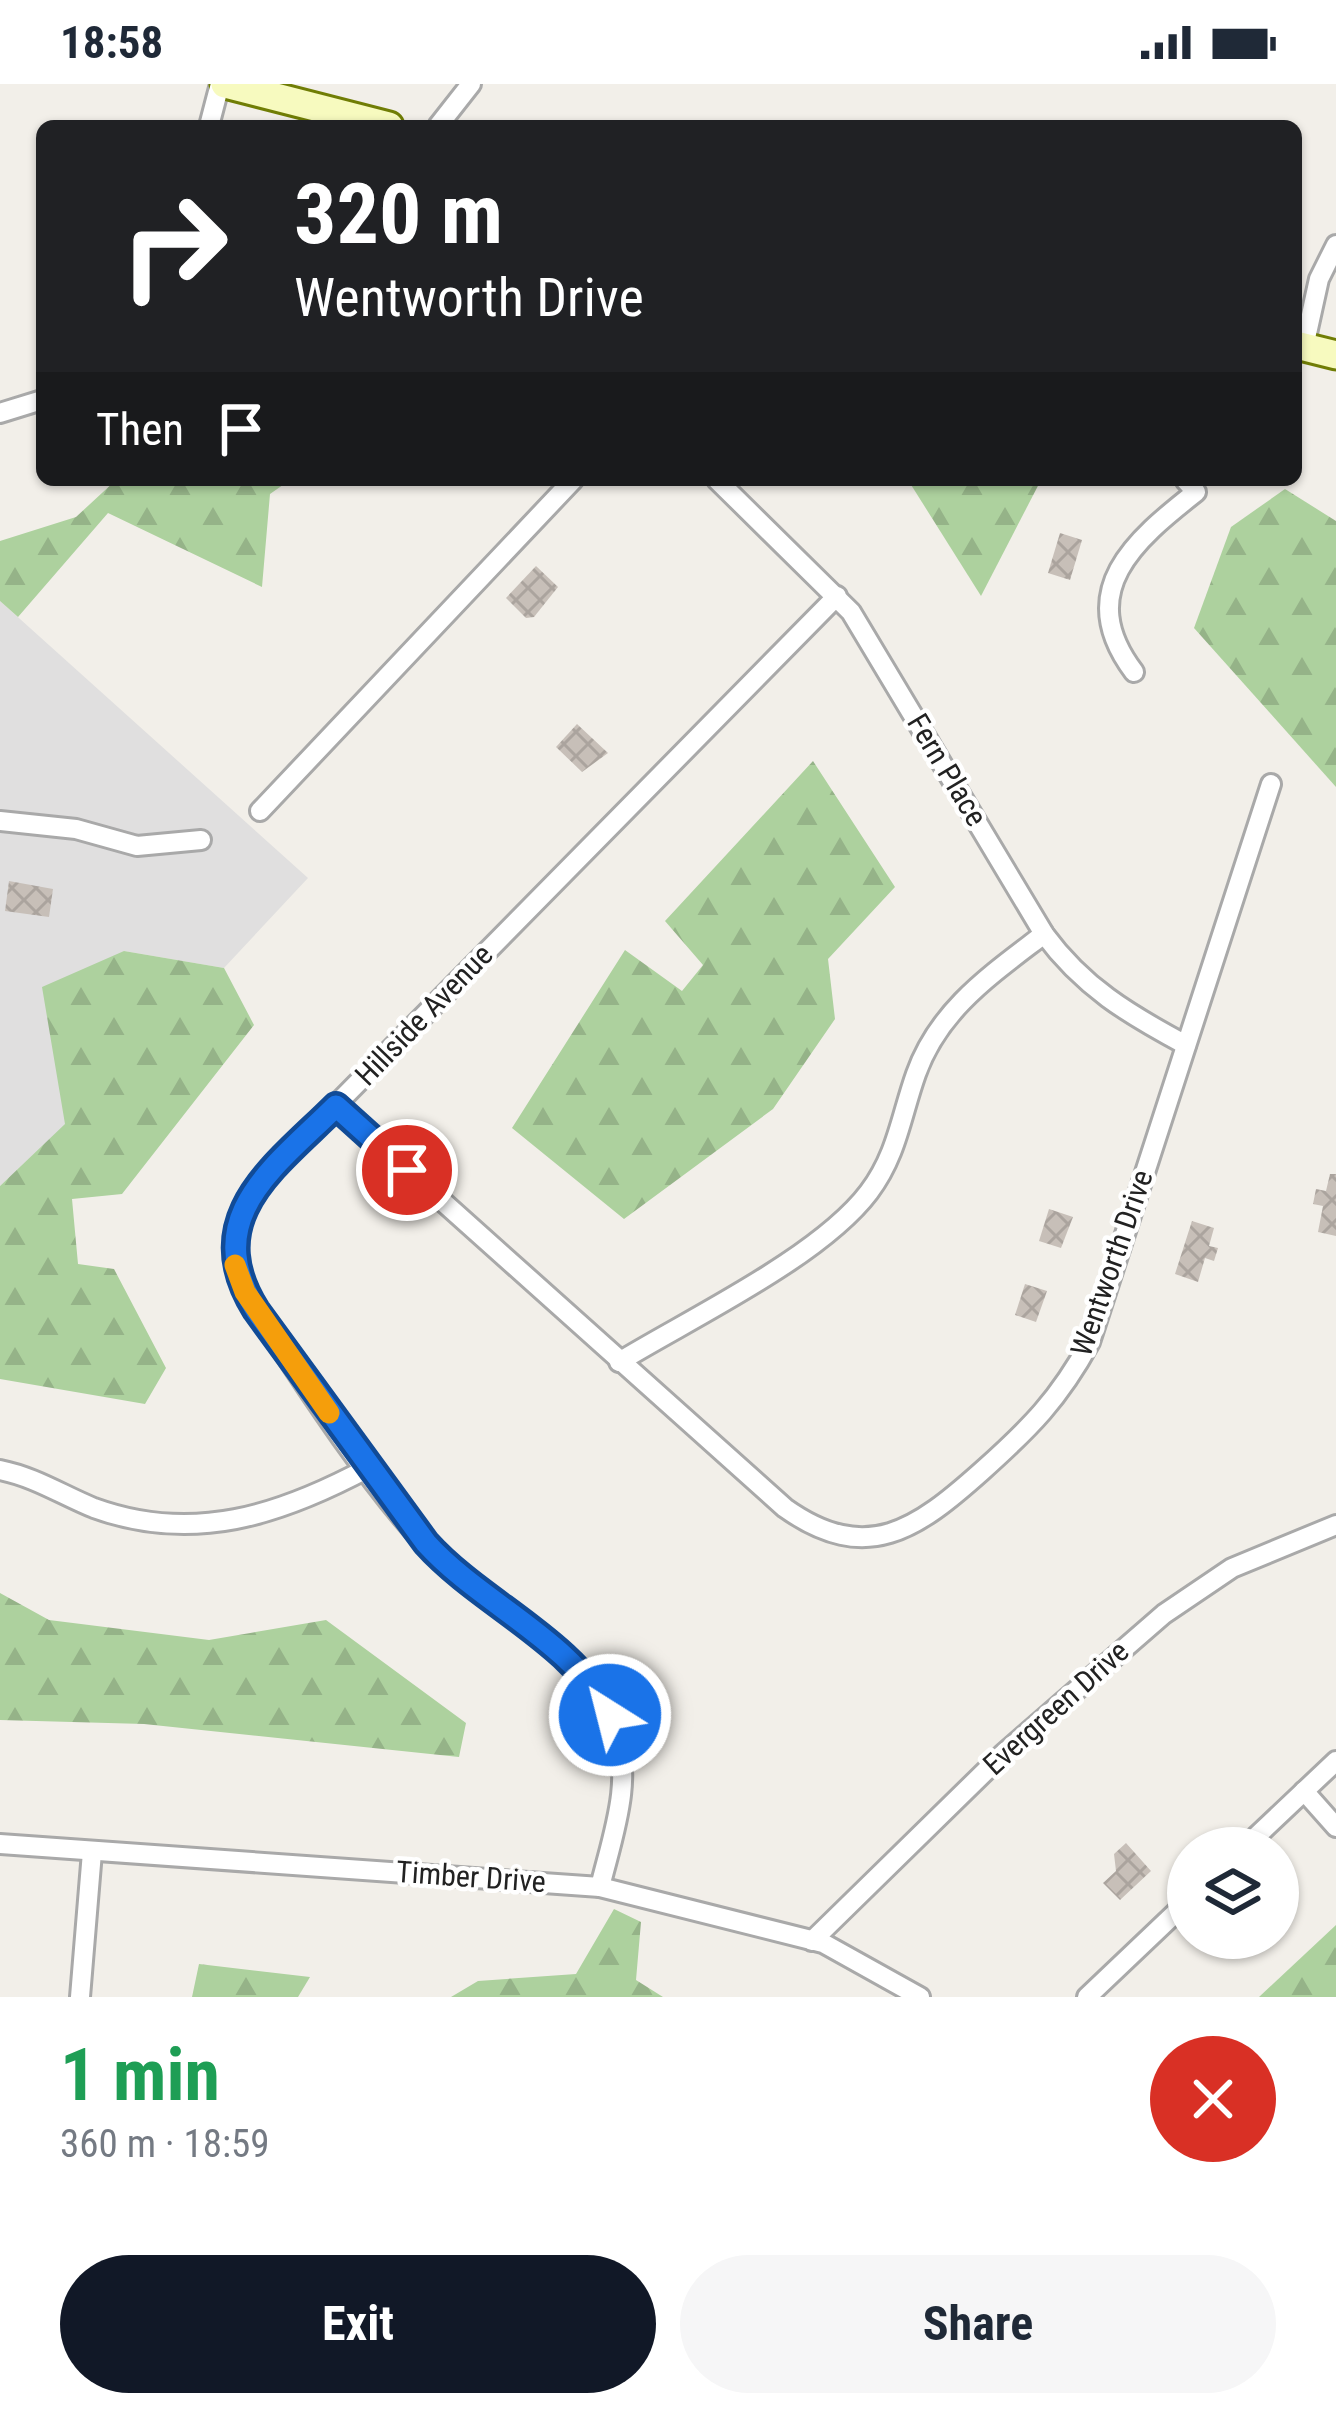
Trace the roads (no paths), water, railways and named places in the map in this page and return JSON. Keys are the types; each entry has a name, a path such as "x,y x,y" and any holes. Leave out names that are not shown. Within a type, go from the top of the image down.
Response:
{"main road":[{"path":"222,84 365,120"},
{"path":"1302,347 1336,356"}],"street":[{"path":"211,120 222,84"},
{"path":"443,120 470,84"},
{"path":"1302,339 1318,279 1336,245"},
{"path":"0,413 36,402"},
{"path":"260,811 567,486"},
{"name":"Fern Place","path":"723,486 837,596 1044,934 1093,990 1186,1045"},
{"path":"1134,672 1111,628 1123,559 1130,546 1190,486"},
{"name":"Hillside Avenue","path":"599,1887 624,1777 616,1730 603,1701 566,1659 452,1571 368,1468 256,1310 235,1263 238,1222 250,1195 837,596"},
{"name":"Wentworth Drive","path":"336,1106 619,1362 805,1522 852,1538 889,1535 924,1521 1060,1396 1090,1342 1271,784"},
{"path":"0,821 76,830 137,846 201,840"},
{"path":"619,1362 814,1243 850,1214 890,1161 923,1056 945,1019 974,987 1044,934"},
{"path":"0,1470 122,1516 194,1525 280,1510 368,1468"},
{"name":"Evergreen Drive","path":"812,1941 1003,1754 1164,1614 1232,1568 1336,1525"},
{"path":"1266,1827 1336,1761"},
{"path":"1304,1791 1336,1827"},
{"name":"Timber Drive","path":"0,1844 599,1887 812,1941 854,1958 920,1997"},
{"path":"80,1997 92,1852"},
{"path":"1087,1997 1167,1921"}]}
